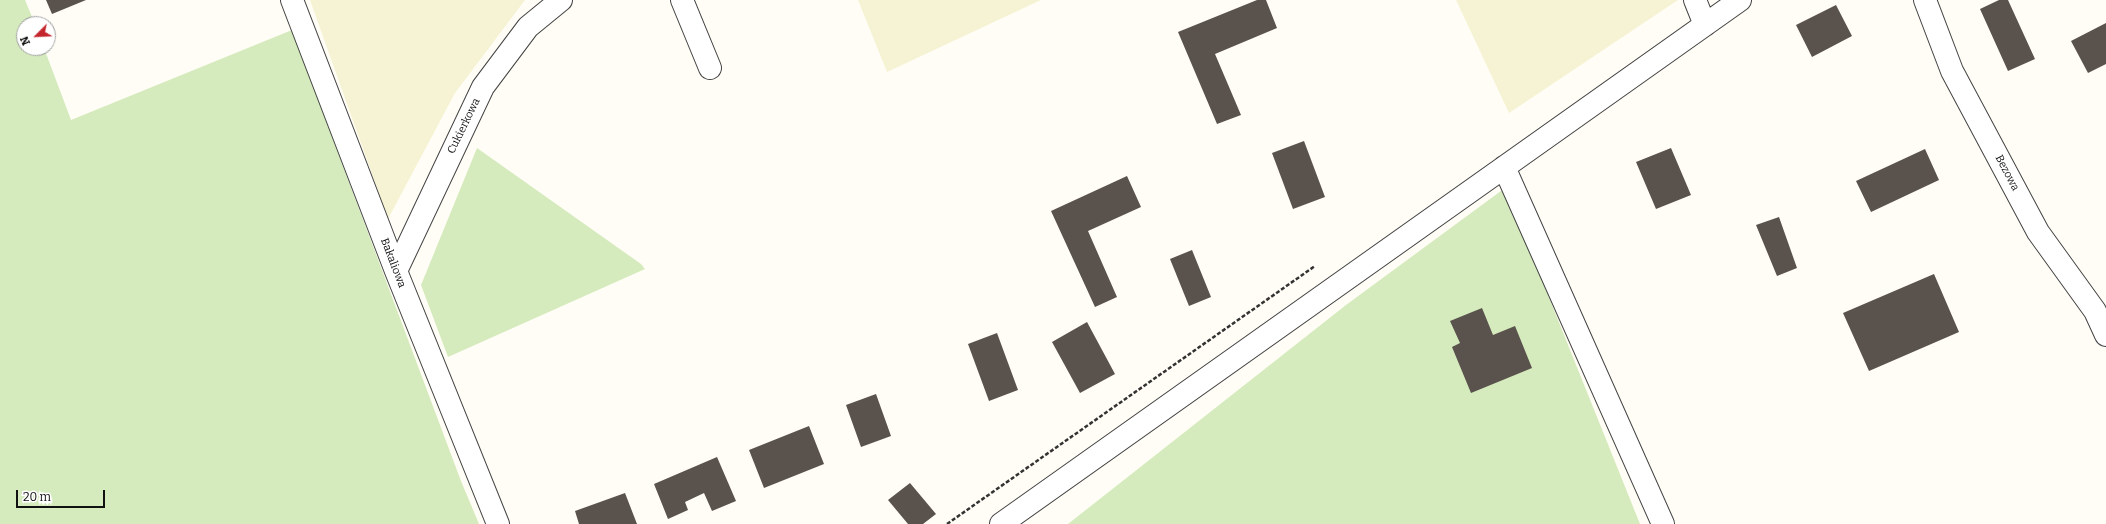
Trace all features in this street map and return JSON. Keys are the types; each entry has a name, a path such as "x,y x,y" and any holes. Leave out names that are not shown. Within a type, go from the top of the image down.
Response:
{"street":[{"name":"Bakaliowa","path":"292,0 396,271 498,524"},
{"name":"Cukierkowa","path":"396,271 483,88 528,27 561,0"},
{"path":"682,0 710,68"},
{"path":"1695,0 1705,25"},
{"path":"1001,524 1740,0"},
{"name":"Bezowa","path":"1925,0 1952,71 2034,225 2096,310 2106,335"},
{"path":"1504,167 1663,524"}],"shaded area":[{"path":"310,0 525,0 455,93 388,219"},
{"path":"858,0 1041,0 887,72"},
{"path":"1456,0 1678,0 1509,113"}],"green space":[{"path":"0,0 25,0 32,16 16,16 16,56 47,56 71,120 292,30 461,481 479,524 0,524"},
{"path":"477,148 641,264 645,269 448,357 421,285"},
{"path":"1505,188 1640,524 1068,524 1346,305"}],"building":[{"path":"46,0 86,0 52,14"},
{"path":"1257,0 1266,0 1277,28 1215,54 1241,115 1217,124 1178,32"},
{"path":"1999,0 2008,0 2035,59 2008,71 1980,9"},
{"path":"1836,5 1852,36 1812,57 1796,25"},
{"path":"2106,23 2106,64 2088,73 2071,41"},
{"path":"1304,141 1325,197 1293,209 1272,153"},
{"path":"1671,148 1691,195 1656,209 1636,162"},
{"path":"1925,149 1939,180 1871,212 1856,181"},
{"path":"1127,176 1141,207 1088,231 1117,297 1095,307 1051,211"},
{"path":"1779,217 1797,268 1777,276 1756,225"},
{"path":"1192,250 1211,297 1189,306 1170,259"},
{"path":"1934,274 1959,332 1869,371 1843,313"},
{"path":"1482,308 1493,335 1515,326 1532,368 1471,393 1452,347 1460,343 1450,321"},
{"path":"1087,322 1115,374 1080,393 1052,342"},
{"path":"997,333 1018,390 989,401 968,344"},
{"path":"876,394 891,436 861,447 846,405"},
{"path":"809,426 824,464 764,488 749,450"},
{"path":"717,457 736,501 712,511 704,493 685,502 688,510 668,519 654,484"},
{"path":"910,483 936,514 923,524 908,524 888,500"},
{"path":"625,493 637,524 579,524 575,511"}]}
